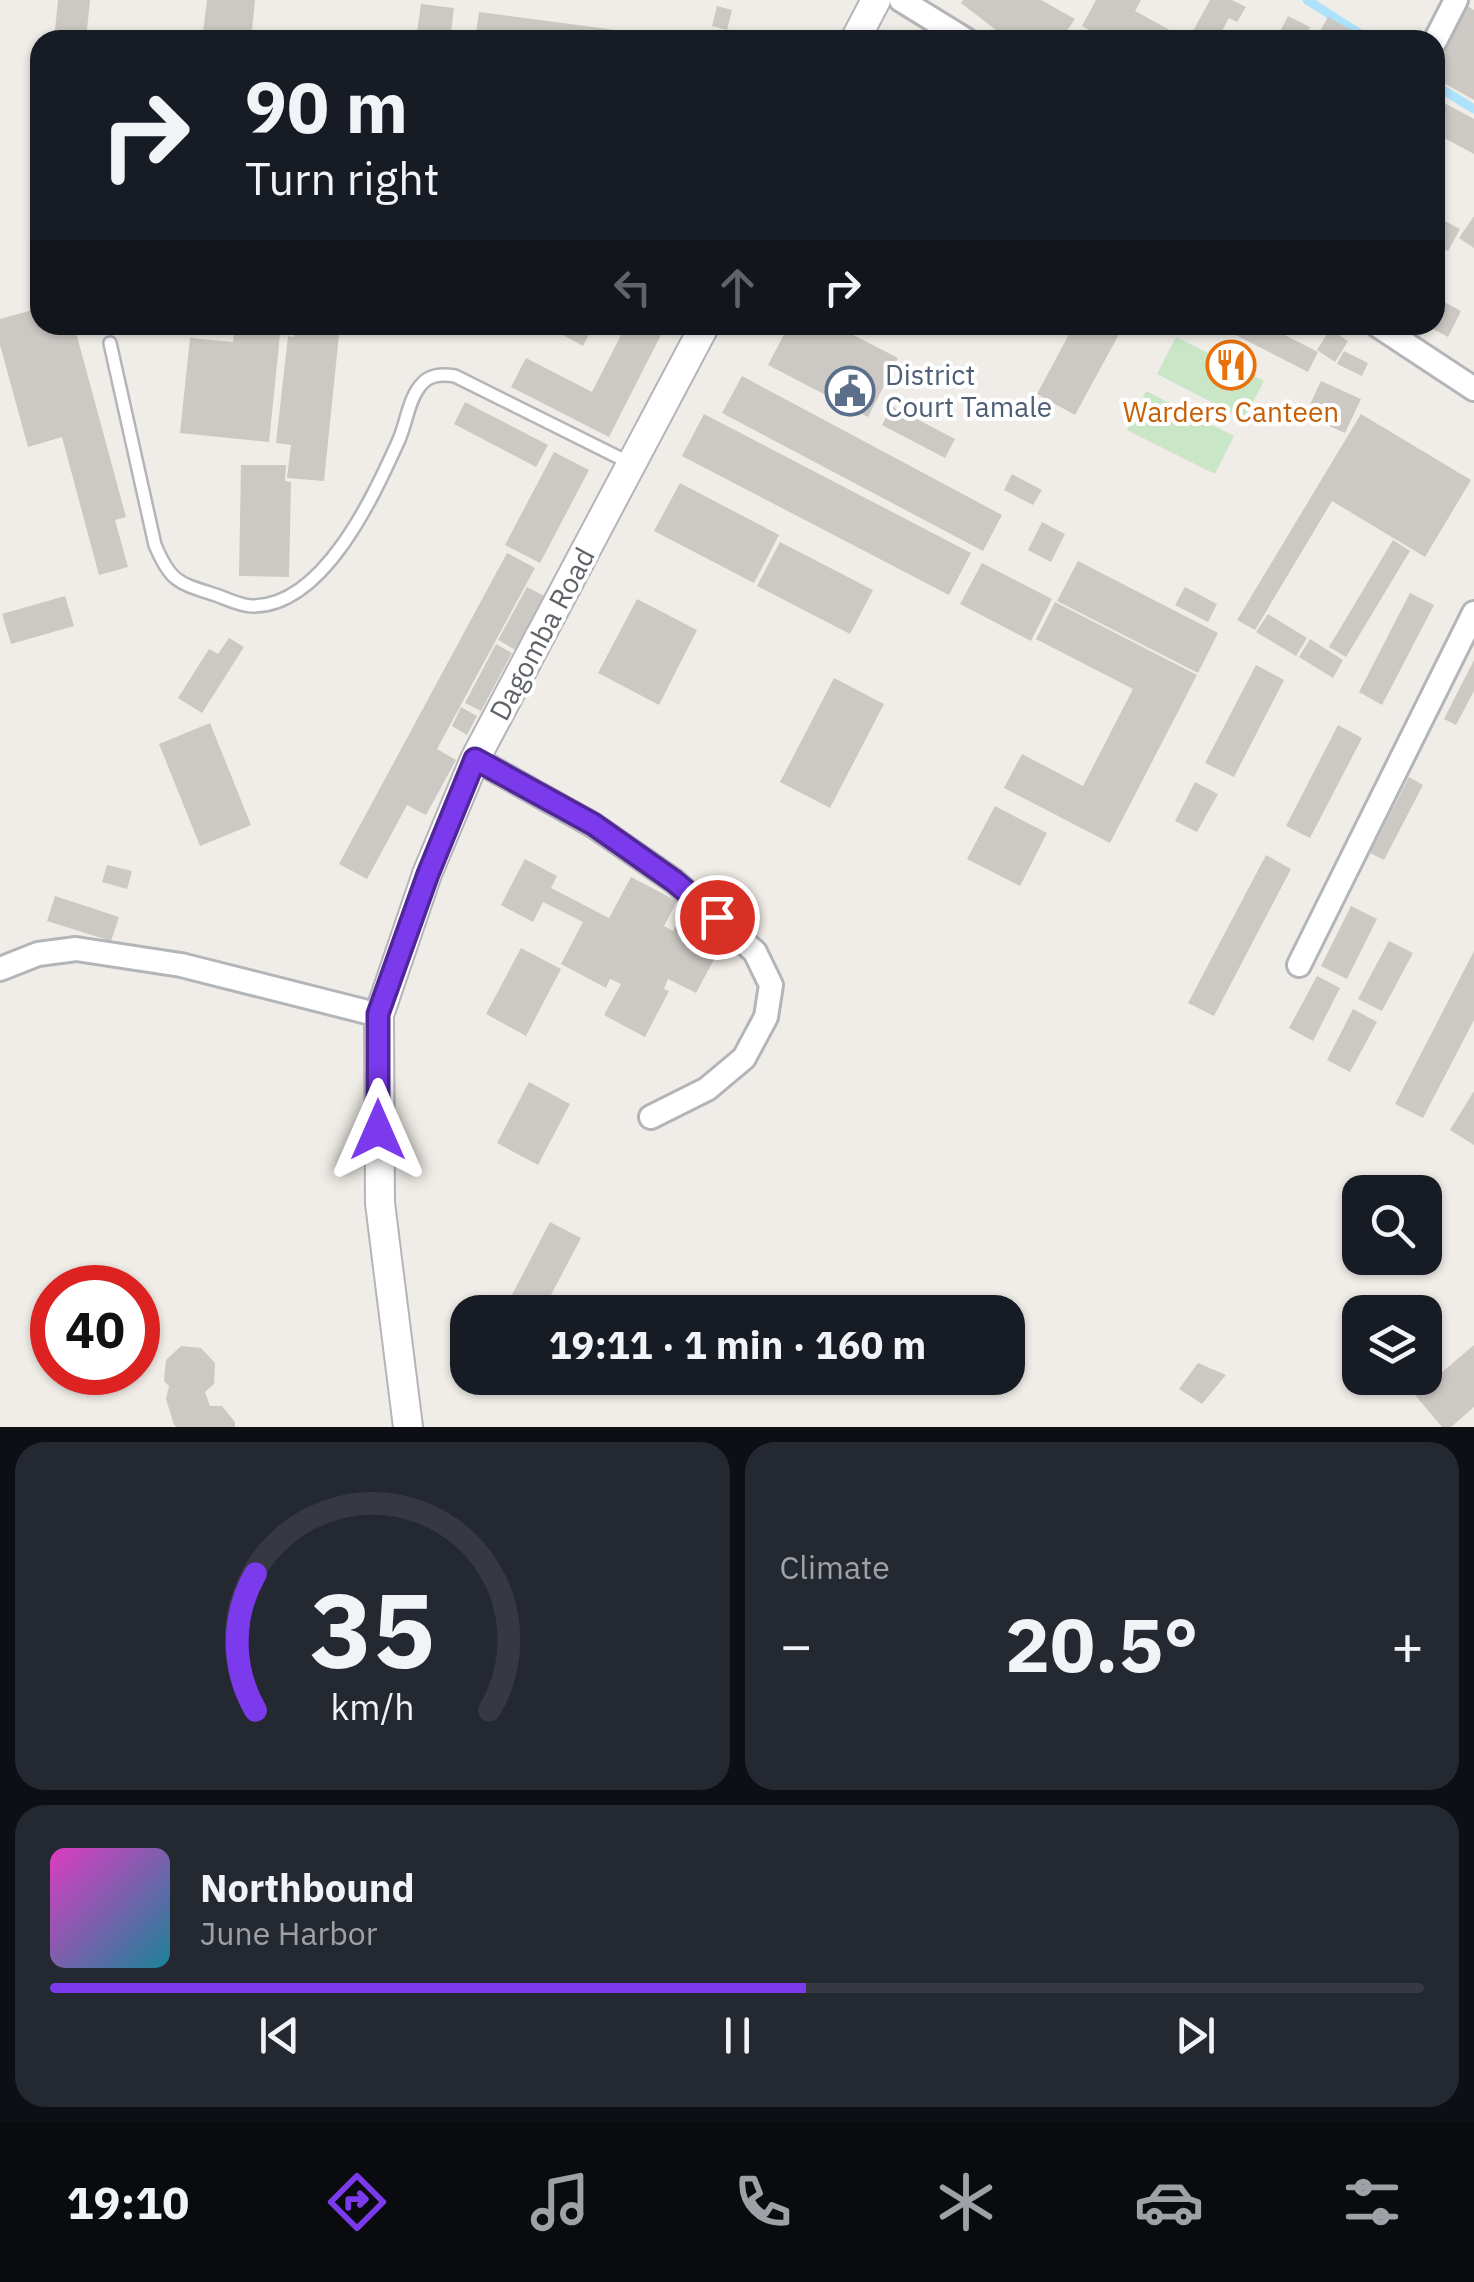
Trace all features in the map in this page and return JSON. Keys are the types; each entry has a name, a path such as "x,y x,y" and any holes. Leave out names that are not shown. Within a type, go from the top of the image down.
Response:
{"street":[{"path":"860,30 876,0"},
{"path":"901,0 950,30"},
{"path":"1441,30 1456,0"},
{"name":"Dagomba Road","path":"408,1427 380,1204 378,1014 428,874 475,759 700,335"},
{"path":"1392,335 1474,389"},
{"path":"1299,965 1474,613"},
{"path":"475,759 593,824 674,881 755,952 771,985 766,1017 744,1058 707,1089 650,1117"},
{"path":"0,969 38,954 76,949 181,965 378,1014"}],"lane":[{"path":"110,343 155,545 163,564 179,583 251,607 285,599 316,577 349,538 399,440 415,396 430,378 441,374 455,376 632,464"}],"green space":[{"path":"1176,337 1264,381 1244,419 1157,374"},
{"path":"1146,391 1234,436 1215,474 1127,430"}],"building":[{"path":"58,0 90,0 87,30 55,30"},
{"path":"207,0 255,0 252,30 203,30"},
{"path":"1041,0 1075,19 1067,30 996,30 961,3"},
{"path":"1096,0 1141,0 1135,11 1170,30 1089,30 1082,26"},
{"path":"1210,0 1232,0 1246,7 1237,22 1229,18 1222,30 1194,30"},
{"path":"1462,3 1474,10 1474,100 1445,84 1445,34"},
{"path":"421,4 454,8 451,30 417,30"},
{"path":"717,6 732,10 727,30 712,26"},
{"path":"479,12 615,30 476,30"},
{"path":"1288,16 1310,27 1308,30 1281,30"},
{"path":"1328,17 1351,30 1321,30"},
{"path":"1445,103 1474,119 1474,154 1445,138"},
{"path":"1474,216 1474,248 1459,238"},
{"path":"1445,221 1460,229 1448,251 1445,250"},
{"path":"1445,302 1461,311 1448,337 1444,335"},
{"path":"30,311 30,335 77,335 126,517 115,520 128,567 99,575 62,437 28,447 0,345 0,319"},
{"path":"234,335 280,335 269,442 180,433 190,338 233,342"},
{"path":"339,335 324,481 287,478 291,445 276,443 288,336"},
{"path":"563,335 589,335 583,346"},
{"path":"621,335 661,335 609,437 511,387 526,358 592,392"},
{"name":"District Court Tamale","path":"784,335 853,335 898,358 868,417 768,365"},
{"path":"1069,335 1119,335 1075,415 1037,394"},
{"path":"1236,335 1285,335 1318,352 1308,372"},
{"path":"1326,335 1339,335 1348,341 1335,362 1317,350"},
{"path":"1344,351 1368,363 1362,376 1337,364"},
{"path":"742,376 1002,515 983,551 722,413"},
{"path":"1321,381 1361,399 1345,433 1305,415"},
{"path":"465,402 548,445 536,467 454,424"},
{"path":"892,406 955,439 945,458 882,425"},
{"path":"704,414 971,553 949,595 682,456"},
{"path":"1361,414 1471,480 1425,557 1332,501 1255,630 1237,620"},
{"path":"554,452 589,470 540,563 505,545"},
{"path":"241,465 286,465 285,481 291,482 289,577 239,576"},
{"path":"1012,474 1042,490 1033,505 1004,490"},
{"path":"680,483 779,535 754,583 654,531"},
{"path":"1042,522 1065,534 1051,562 1028,550"},
{"path":"1393,540 1410,551 1346,657 1329,647"},
{"path":"780,542 873,590 850,634 757,586"},
{"path":"507,553 535,568 437,749 456,760 426,815 407,805 367,879 339,864"},
{"path":"1078,561 1218,633 1198,673 1057,601"},
{"path":"982,563 1052,599 1031,641 960,604"},
{"path":"527,587 548,598 519,652 498,640"},
{"path":"1185,587 1217,604 1208,622 1175,605"},
{"path":"1410,593 1434,605 1382,705 1359,692"},
{"path":"65,596 74,626 11,644 2,614"},
{"path":"637,599 697,630 659,705 598,673"},
{"path":"1055,602 1197,675 1110,843 1004,788 1022,754 1083,786 1133,689 1036,639"},
{"path":"1268,614 1307,638 1296,656 1256,632"},
{"path":"229,638 244,647 202,713 178,698 209,649 218,654"},
{"path":"1310,639 1343,660 1333,678 1299,657"},
{"path":"496,644 512,653 481,711 465,703"},
{"path":"1474,660 1474,691 1456,725 1444,719"},
{"path":"1256,665 1284,680 1234,777 1205,763"},
{"path":"834,678 884,704 830,808 780,782"},
{"path":"461,707 477,716 467,735 452,726"},
{"path":"210,723 251,825 200,846 159,744"},
{"path":"1338,725 1362,738 1310,838 1286,826"},
{"path":"1409,777 1423,785 1384,860 1370,853"},
{"path":"1195,782 1218,794 1197,832 1175,821"},
{"path":"995,806 1047,833 1020,886 967,859"},
{"path":"1266,855 1291,869 1214,1016 1188,1003"},
{"path":"525,859 557,876 551,888 609,918 631,877 677,901 664,926 673,931 675,927 719,950 696,993 668,979 664,989 669,991 645,1037 604,1015 621,984 610,979 606,988 561,964 583,922 543,902 533,922 501,905"},
{"path":"107,865 132,871 127,889 102,882"},
{"path":"55,896 119,917 111,941 47,921"},
{"path":"1351,906 1377,919 1347,979 1321,966"},
{"path":"1389,941 1413,953 1382,1011 1358,999"},
{"path":"521,948 561,969 526,1036 486,1014"},
{"path":"1474,951 1474,1020 1423,1118 1395,1104"},
{"path":"1317,976 1340,988 1313,1041 1289,1028"},
{"path":"1353,1009 1377,1022 1350,1072 1327,1060"},
{"path":"529,1082 570,1104 538,1165 497,1143"},
{"path":"1474,1091 1474,1145 1450,1130"},
{"path":"550,1222 581,1238 551,1295 512,1295"},
{"path":"1474,1345 1474,1407 1451,1427 1442,1427 1415,1395 1442,1395 1442,1372"},
{"path":"181,1346 201,1348 215,1363 214,1384 205,1392 210,1406 222,1406 235,1427 174,1425 166,1399 169,1386 164,1381 166,1360"},
{"path":"1198,1363 1226,1375 1202,1404 1179,1389"}],"waterway":[{"path":"1307,0 1354,30"},
{"path":"1445,91 1474,109"}],"place":[{"name":"Warders Canteen","path":"1231,365"},
{"name":"District Court Tamale","path":"850,391"}],"route":[{"path":"378,1130 378,1014 428,874 475,759 593,824 717,917"}]}
